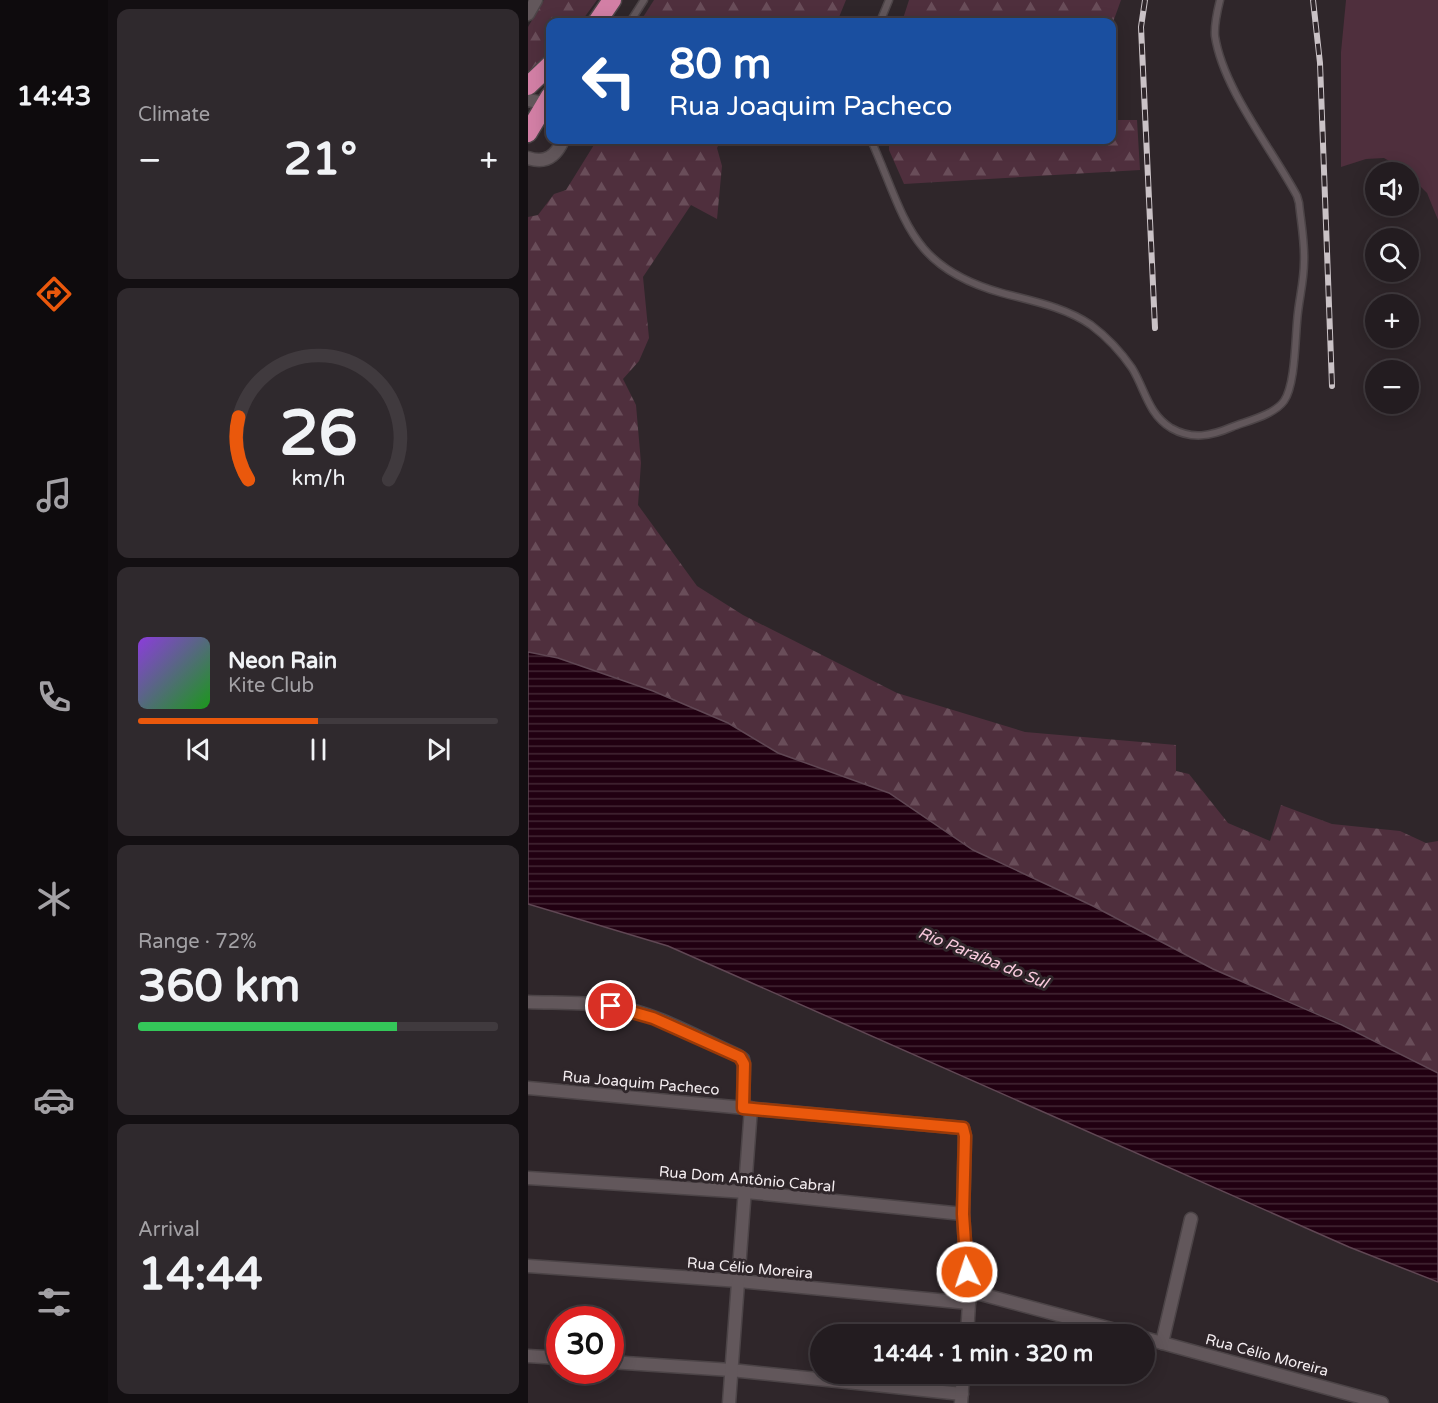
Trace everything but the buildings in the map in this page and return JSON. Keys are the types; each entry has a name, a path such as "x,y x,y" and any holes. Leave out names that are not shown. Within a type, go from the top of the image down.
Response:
{"highway":[{"path":"600,18 612,0"},
{"path":"528,86 546,69"},
{"path":"528,133 543,103"}],"street":[{"path":"528,14 537,0"},
{"path":"528,170 534,159 552,156 560,144"},
{"path":"528,1002 611,1006 632,1011 653,1018 742,1059 747,1108 746,1192 729,1403"},
{"name":"Rua Joaquim Pacheco","path":"528,1088 960,1126 964,1130 963,1214"},
{"name":"Rua Dom Antônio Cabral","path":"528,1178 746,1192 963,1214"},
{"path":"963,1214 969,1297 968,1324"},
{"path":"1162,1342 1191,1219"},
{"name":"Rua Célio Moreira","path":"528,1266 969,1297 1086,1324"},
{"name":"Rua Célio Moreira","path":"1155,1340 1382,1403"},
{"path":"528,1356 546,1357"},
{"path":"624,1363 731,1370 961,1399 962,1384"}],"lane":[{"path":"633,18 644,0"},
{"path":"882,18 889,0"},
{"path":"873,144 907,227 919,243 947,270 973,284 1054,307 1080,318 1102,333 1123,356 1151,408 1161,420 1178,431 1196,436 1223,431 1274,409 1285,400 1288,394 1305,265 1297,196 1255,128 1221,57 1215,35 1220,0"}],"green space":[{"path":"544,0 597,0 584,18 546,18 546,56 528,74 528,27"},
{"path":"654,0 846,0 839,18 643,18"},
{"path":"909,0 1121,0 1115,18 903,18"},
{"path":"1346,0 1438,0 1438,220 1427,193 1419,185 1419,162 1391,162 1384,158 1366,159 1341,167 1341,52"},
{"path":"1116,120 1137,120 1140,170 904,184 889,150 889,144 1116,144"},
{"path":"595,144 719,144 717,148 722,166 717,219 691,205 643,277 649,338 639,361 623,379 636,405 641,463 638,505 697,586 743,615 897,693 1025,732 1176,745 1176,771 1189,774 1228,823 1270,841 1281,805 1332,824 1400,831 1426,843 1438,841 1438,1073 1342,1024 1213,969 973,850 889,793 778,753 728,723 653,691 558,658 528,652 528,217 538,215 554,194 566,190"}],"water":[{"name":"Rio Paraíba do Sul","path":"528,652 558,658 653,691 728,723 778,753 889,793 973,850 1093,906 1213,969 1342,1025 1438,1073 1438,1282 1349,1247 668,946 528,904"}],"railway":[{"path":"1145,0 1141,27 1155,328"},
{"path":"1313,0 1320,63 1332,386"}],"route":[{"path":"611,1006 653,1018 740,1057 744,1064 743,1108 963,1128 965,1136 963,1214 967,1272"}]}
